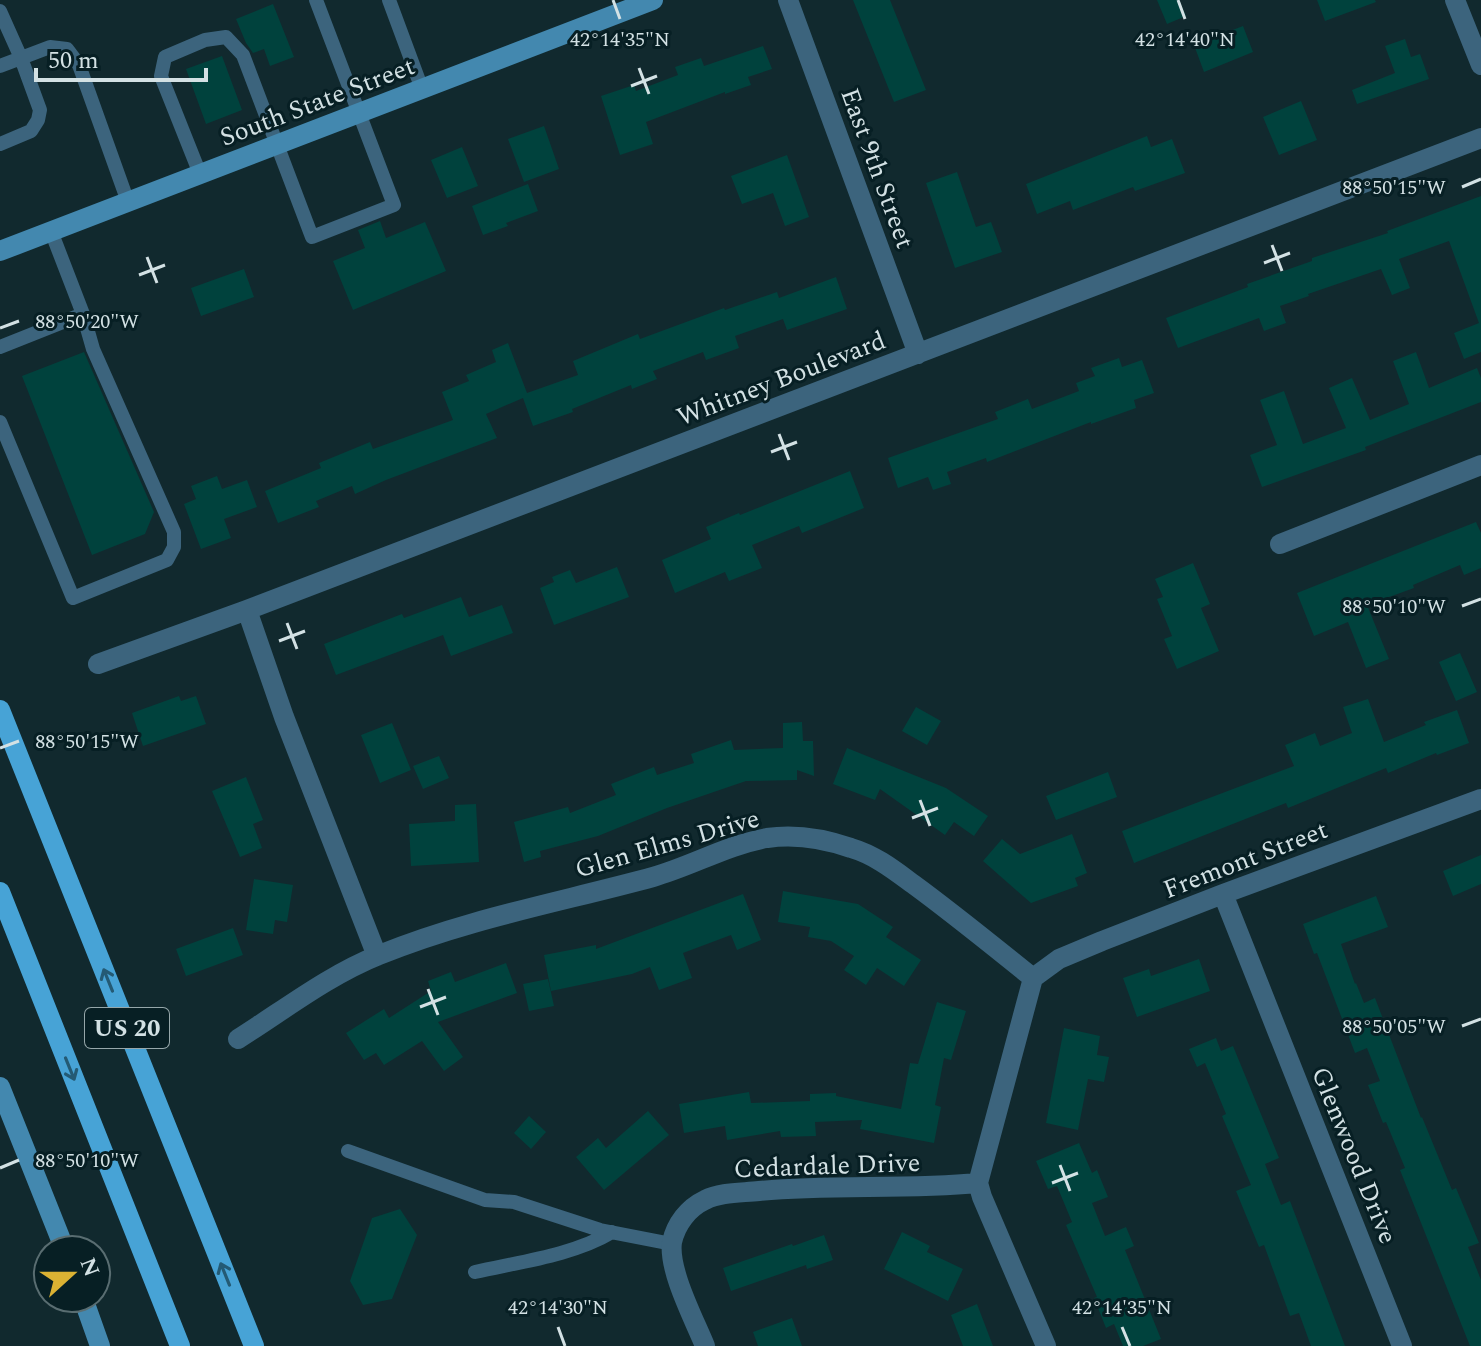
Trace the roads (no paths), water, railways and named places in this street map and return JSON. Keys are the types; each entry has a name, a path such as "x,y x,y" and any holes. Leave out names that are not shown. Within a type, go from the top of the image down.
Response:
{"main road":[{"name":"South State Street","path":"0,251 653,0"},
{"name":"US 20","path":"0,710 254,1346"},
{"name":"US 20","path":"0,892 180,1346"},
{"path":"0,1087 59,1234"},
{"path":"89,1314 100,1346"}],"street":[{"name":"East 9th Street","path":"788,0 918,354"},
{"path":"1455,0 1481,65"},
{"name":"Whitney Boulevard","path":"98,664 247,610 1481,138"},
{"path":"1280,544 1481,465"},
{"path":"247,610 284,717 377,956"},
{"name":"Fremont Street","path":"1033,978 1059,959 1223,894 1481,799"},
{"name":"Glen Elms Drive","path":"238,1039 335,977 377,956 453,928 657,876 740,844 770,838 799,837 827,841 878,859 937,901 1033,978"},
{"name":"Glenwood Drive","path":"1223,894 1402,1346"},
{"path":"1033,978 978,1183 1046,1346"},
{"name":"Cedardale Drive","path":"672,1244 677,1224 683,1217 703,1201 721,1195 780,1189 978,1183"},
{"path":"672,1244 673,1264 705,1346"}],"lane":[{"path":"200,174 161,76 165,57 205,40 226,37 243,55 312,237 394,205 316,0"},
{"path":"389,0 422,89"},
{"path":"0,11 40,110 31,131 0,144"},
{"path":"0,66 50,47 67,49 79,65 128,202"},
{"path":"0,422 73,598 167,560 174,547 174,532 93,349 51,231"},
{"path":"0,347 83,314"},
{"path":"348,1151 485,1200 514,1202 612,1232 672,1244"},
{"path":"475,1272 578,1248 612,1232"}]}
